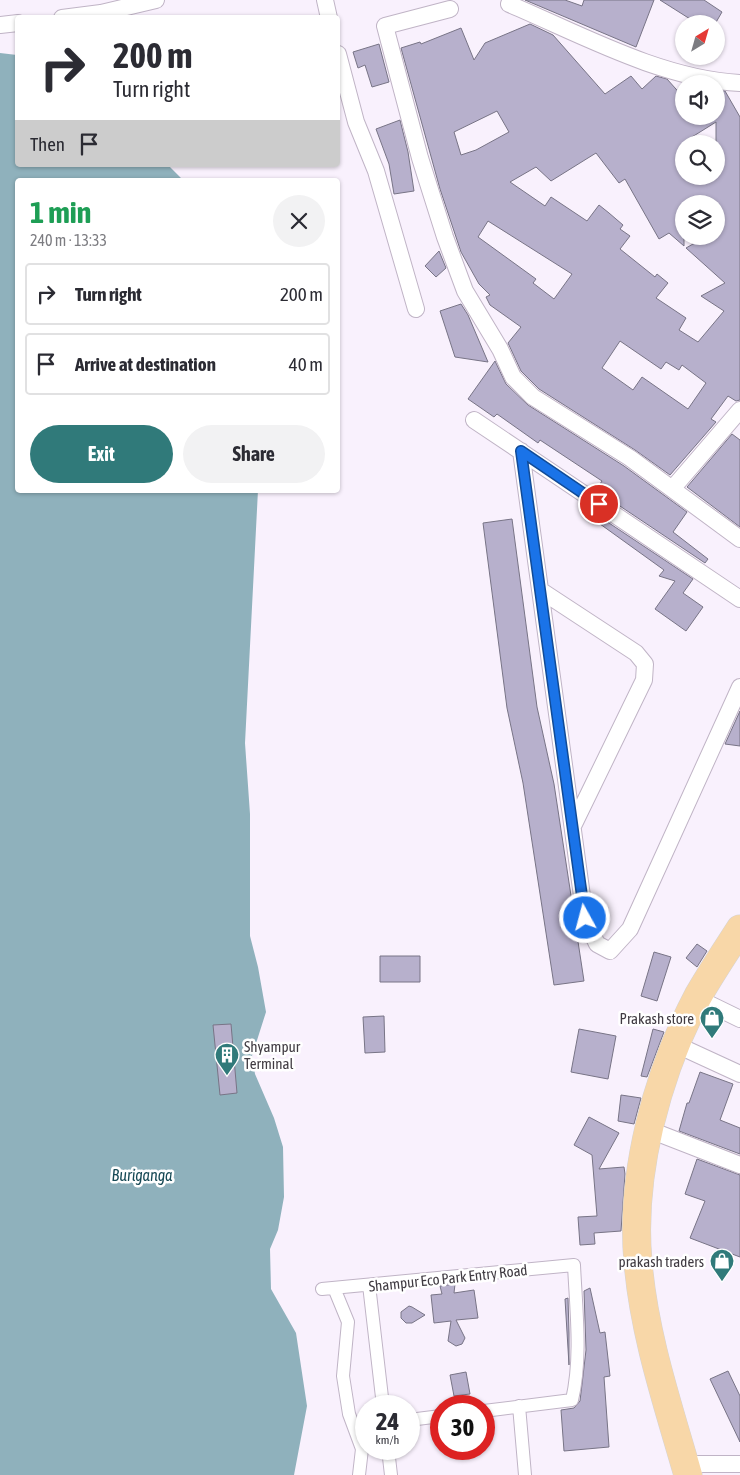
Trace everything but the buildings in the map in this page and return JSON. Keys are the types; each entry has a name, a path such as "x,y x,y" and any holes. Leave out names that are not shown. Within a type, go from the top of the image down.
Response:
{"highway":[{"path":"686,1470 664,1397 646,1315 638,1263 636,1207 660,1087 697,998 740,929"}],"street":[{"path":"85,15 156,0"},
{"path":"325,0 328,15"},
{"path":"509,4 650,63 688,75 740,83"},
{"path":"450,9 385,26 420,158 445,237 465,291 500,349 513,377 533,398 630,458 740,539"},
{"path":"0,25 15,23"},
{"path":"340,62 356,122 376,170 416,309"},
{"path":"672,489 740,410"},
{"path":"474,420 740,599"},
{"path":"521,451 574,824 585,918 597,944 610,952 630,929 740,687"},
{"path":"540,590 636,653 645,664 644,680 574,824"},
{"path":"697,998 740,1019"},
{"path":"677,1044 740,1074"},
{"path":"650,1130 740,1165"},
{"name":"Shampur Eco Park Entry Road","path":"359,1475 362,1449 349,1414 343,1376 348,1322 328,1289 574,1265 577,1316 576,1373 572,1400 519,1406"},
{"path":"369,1285 382,1395"},
{"path":"495,1409 519,1406 525,1475"},
{"path":"389,1460 391,1475"},
{"path":"686,1470 740,1464"}],"water":[{"name":"Buriganga","path":"0,53 15,55 15,167 170,167 181,178 15,178 15,493 258,493 245,743 250,814 250,936 266,1012 252,1056 255,1074 274,1118 283,1147 284,1197 278,1230 270,1249 271,1289 296,1333 307,1406 294,1475 0,1475"}],"place":[{"name":"Prakash store","path":"712,1039"},
{"name":"Shyampur Terminal","path":"227,1076"},
{"name":"prakash traders","path":"722,1282"}],"route":[{"path":"585,918 574,824 521,451 599,504"}]}
